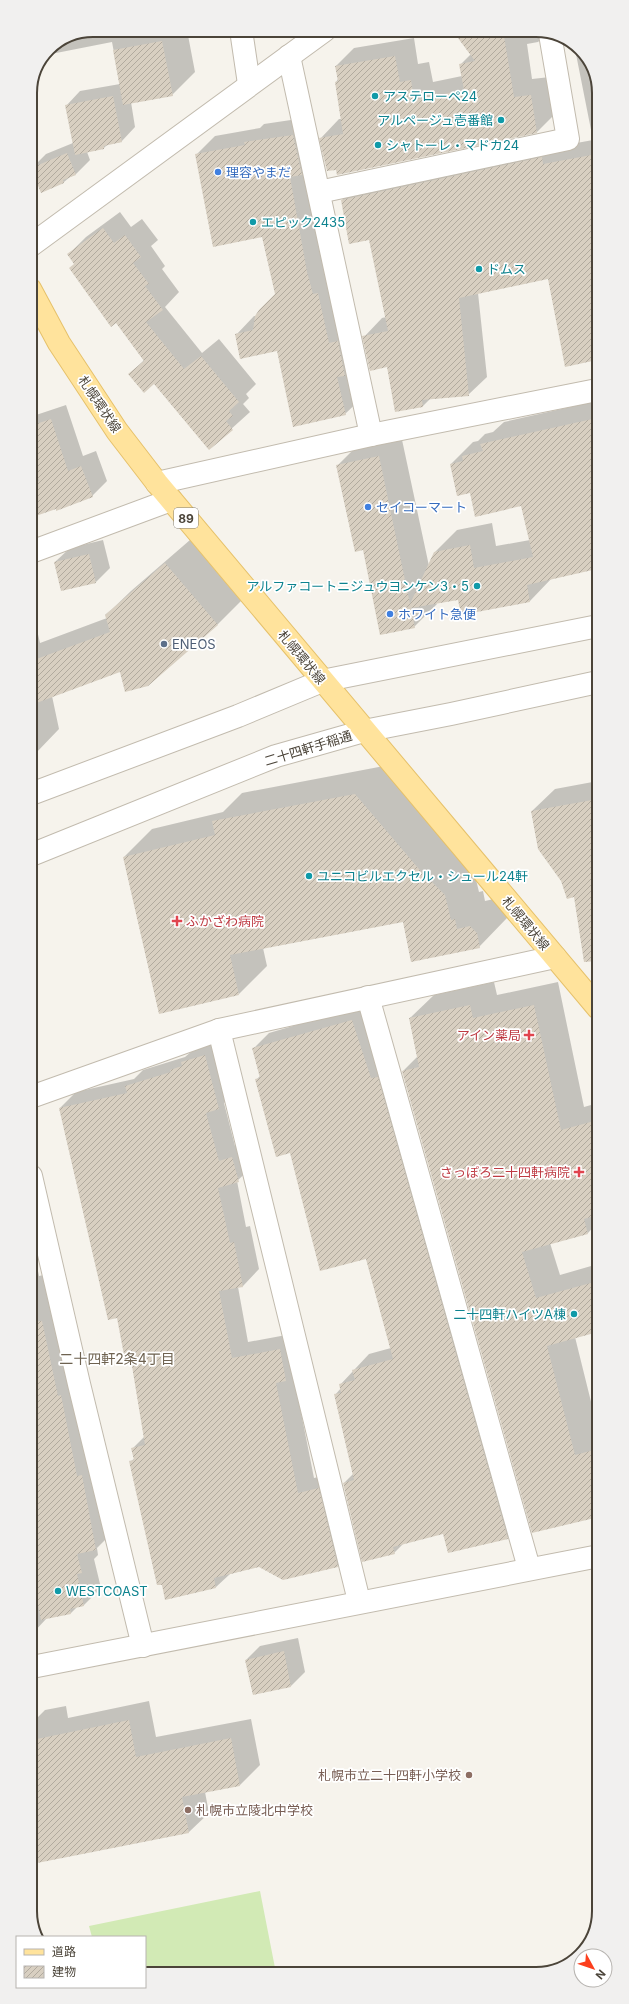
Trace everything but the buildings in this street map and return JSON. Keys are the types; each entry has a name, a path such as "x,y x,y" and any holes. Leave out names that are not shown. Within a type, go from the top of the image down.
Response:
{"main road":[{"name":"札幌環状線","path":"37,302 59,343 117,432 164,492 592,1001"}],"street":[{"path":"242,37 249,84"},
{"path":"37,241 249,84 315,37"},
{"path":"319,192 568,139 551,39"},
{"path":"289,56 371,436"},
{"path":"37,549 164,492 371,436 592,391"},
{"path":"37,792 238,716 322,681 592,627"},
{"name":"二十四軒手稲通","path":"37,853 276,756 364,731 592,683"},
{"path":"37,1095 219,1030 555,957"},
{"path":"368,997 529,1568"},
{"path":"219,1030 359,1601"},
{"path":"37,1202 79,1384 143,1646"},
{"path":"37,1666 143,1646 359,1601 592,1557"}],"green space":[{"path":"260,1891 275,1967 146,1967 146,1936 92,1936 89,1926"}],"place":[{"name":"アステローペ24","path":"375,96"},
{"name":"アルページュ壱番館","path":"501,120"},
{"name":"シャトーレ・マドカ24","path":"378,145"},
{"name":"理容やまだ","path":"218,172"},
{"name":"エピック2435","path":"253,222"},
{"name":"ドムス","path":"479,269"},
{"name":"セイコーマート","path":"368,507"},
{"name":"アルファコートニジュウヨンケン3・5","path":"477,586"},
{"name":"ホワイト急便","path":"390,614"},
{"name":"ENEOS","path":"164,644"},
{"name":"ユニコビルエクセル・シュール24軒","path":"309,876"},
{"name":"ふかざわ病院","path":"177,921"},
{"name":"アイン薬局","path":"529,1035"},
{"name":"さっぽろ二十四軒病院","path":"579,1172"},
{"name":"二十四軒ハイツA棟","path":"574,1314"},
{"name":"WESTCOAST","path":"58,1591"},
{"name":"札幌市立二十四軒小学校","path":"469,1775"},
{"name":"札幌市立陵北中学校","path":"188,1810"}],"district":[{"name":"二十四軒2条4丁目","path":"117,1358"}]}
